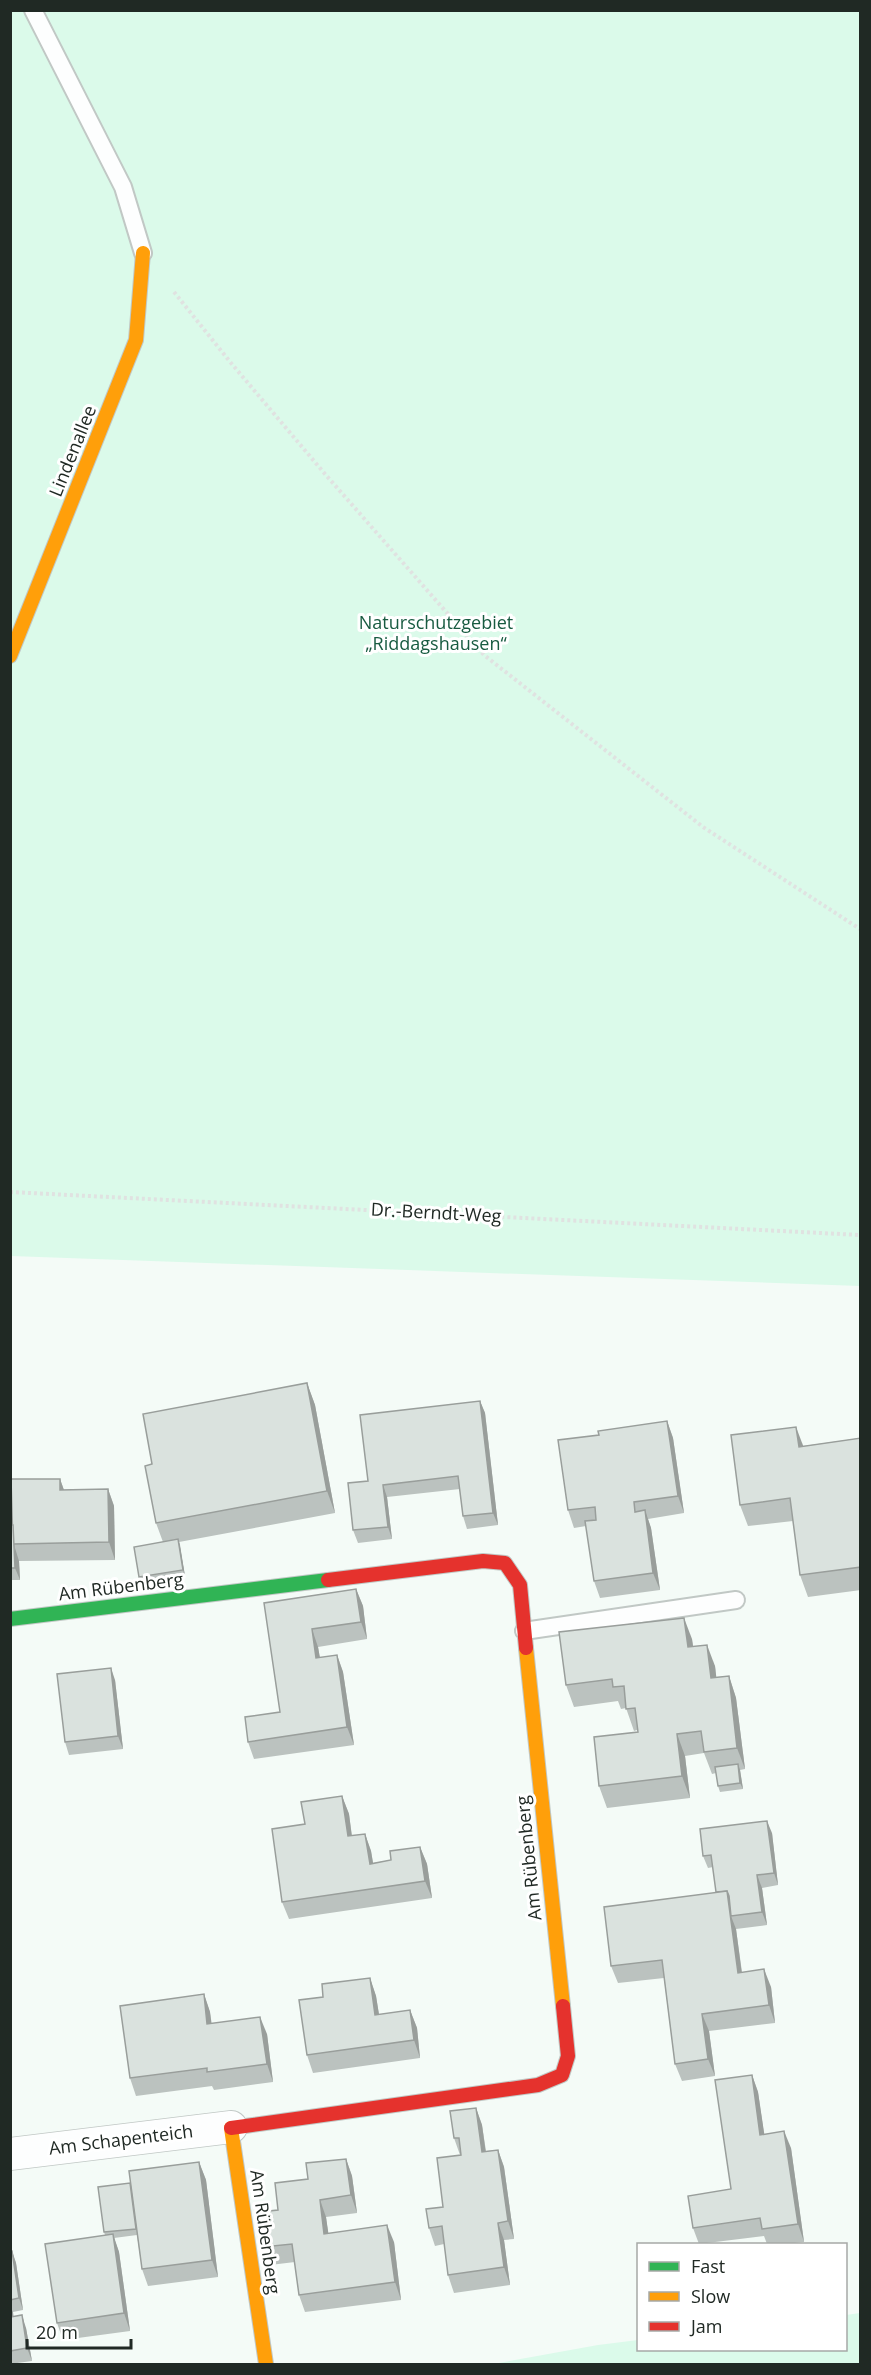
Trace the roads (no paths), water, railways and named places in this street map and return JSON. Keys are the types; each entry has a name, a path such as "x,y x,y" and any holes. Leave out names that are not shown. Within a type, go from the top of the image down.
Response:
{"street":[{"name":"Lindenallee","path":"10,656 136,340 143,253"},
{"name":"Am Rübenberg","path":"10,1619 483,1560 505,1563 520,1585 568,2056 562,2075 538,2085 231,2127 266,2364"},
{"name":"Am Schapenteich","path":"10,2154 231,2127"}],"lane":[{"path":"33,10 123,187 143,253"},
{"path":"524,1632 736,1600"}],"park label":[{"name":"Naturschutzgebiet „Riddagshausen“","path":"436,633"}]}
